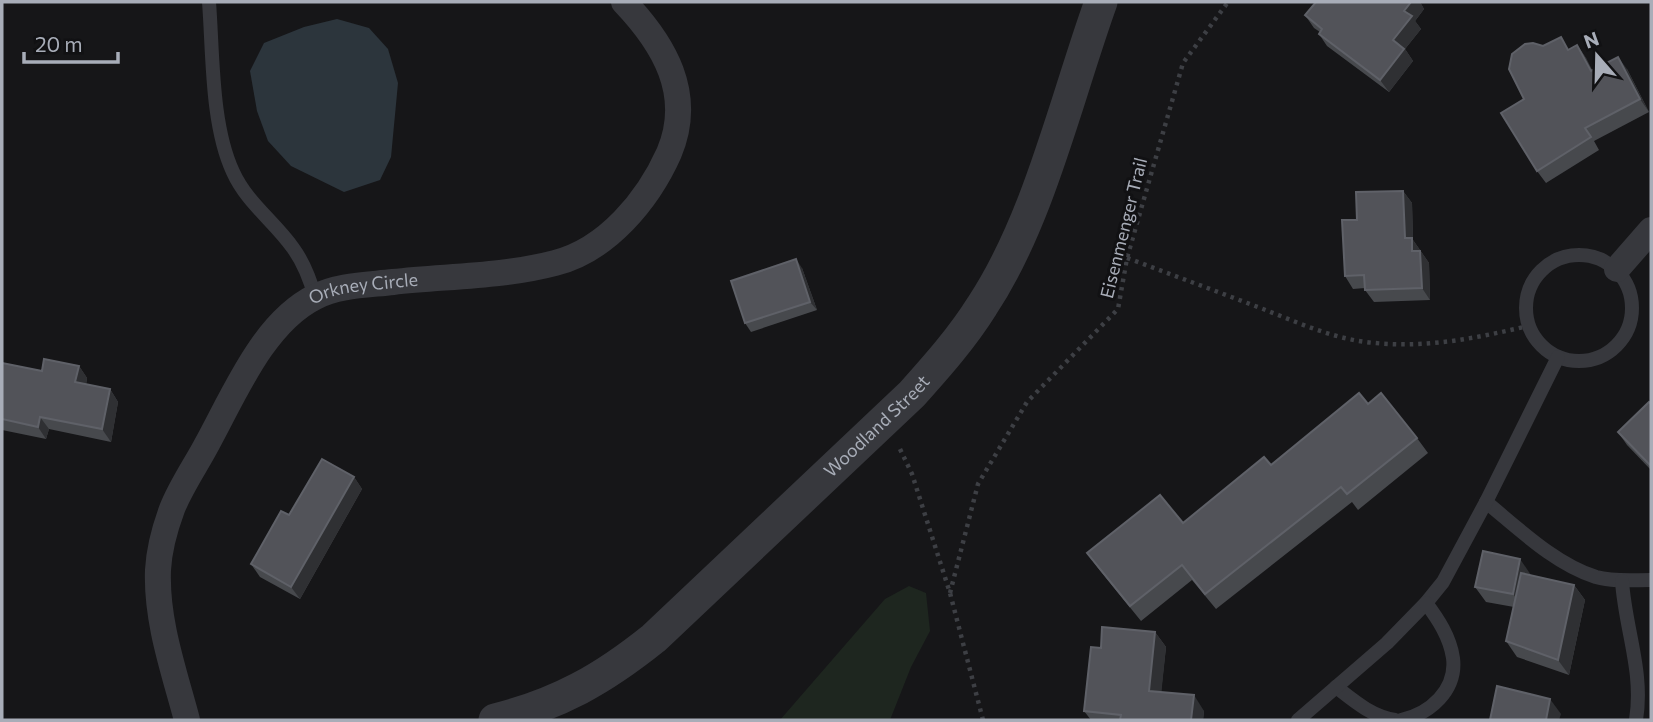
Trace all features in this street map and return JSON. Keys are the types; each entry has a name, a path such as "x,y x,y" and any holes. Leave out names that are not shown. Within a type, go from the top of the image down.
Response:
{"street":[{"name":"Orkney Circle","path":"187,720 159,604 158,569 163,536 173,506 256,356 292,312 315,297 340,288 492,273 557,263 582,253 606,237 648,194 676,135 679,102 671,68 654,39 624,2"},
{"name":"Woodland Street","path":"495,720 552,703 588,685 620,665 654,638 940,364 984,304 1036,196 1101,2"},
{"path":"1617,270 1651,230"}],"lane":[{"path":"209,2 218,117 223,145 233,172 248,198 292,247 308,273 315,297"},
{"path":"1574,255 1594,257 1617,270 1627,284 1633,301 1632,318 1620,343 1608,353 1592,360 1558,358 1544,349 1528,326 1525,307 1528,291 1538,273 1555,260 1574,255"},
{"path":"1298,720 1387,642 1443,582 1558,358"},
{"path":"1486,502 1524,533 1576,569 1598,578 1651,580"},
{"path":"1622,581 1623,603 1645,692 1636,720"},
{"path":"1401,720 1415,717 1431,708 1445,693 1452,675 1453,658 1447,639 1440,622 1426,603"},
{"path":"1336,687 1360,706 1382,718 1395,720"}],"path":[{"name":"Eisenmenger Trail","path":"950,593 978,484 1027,402 1118,309 1128,258 1182,63 1227,2"},
{"path":"1128,258 1303,325 1373,343 1443,343 1528,326"},
{"path":"881,423 894,439 912,474 950,593 983,720"}],"shaded area":[{"path":"337,19 369,28 388,49 398,83 391,157 380,180 344,192 291,166 268,141 257,111 250,71 264,43 304,27"},
{"path":"909,586 926,593 930,631 911,667 890,720 780,720 885,599"}],"building":[{"path":"1316,2 1411,2 1404,11 1412,16 1393,40 1404,49 1380,80 1319,34 1322,29 1305,15"},
{"path":"1561,37 1568,50 1577,45 1591,71 1618,57 1640,99 1585,128 1591,137 1537,171 1501,113 1524,99 1509,69 1512,54 1525,44 1543,46"},
{"path":"1403,191 1405,238 1412,238 1412,251 1420,251 1422,288 1365,290 1364,275 1345,276 1342,220 1357,220 1356,192"},
{"path":"796,259 810,302 745,323 731,281"},
{"path":"44,359 79,366 75,382 110,389 102,429 40,417 38,427 2,419 2,363 42,371"},
{"path":"1359,393 1368,404 1381,393 1417,438 1347,494 1341,487 1205,594 1182,565 1130,606 1087,553 1160,495 1183,523 1264,457 1271,465"},
{"path":"1649,402 1651,404 1651,466 1618,432"},
{"path":"322,459 354,477 291,587 251,564 281,511 289,515"},
{"path":"1483,551 1520,559 1513,594 1475,587"},
{"path":"1521,573 1574,585 1558,660 1506,641"},
{"path":"1102,627 1155,632 1149,691 1194,695 1191,720 1120,720 1121,715 1084,711 1091,647 1101,648"},
{"path":"1497,686 1550,699 1546,720 1490,720"}]}
